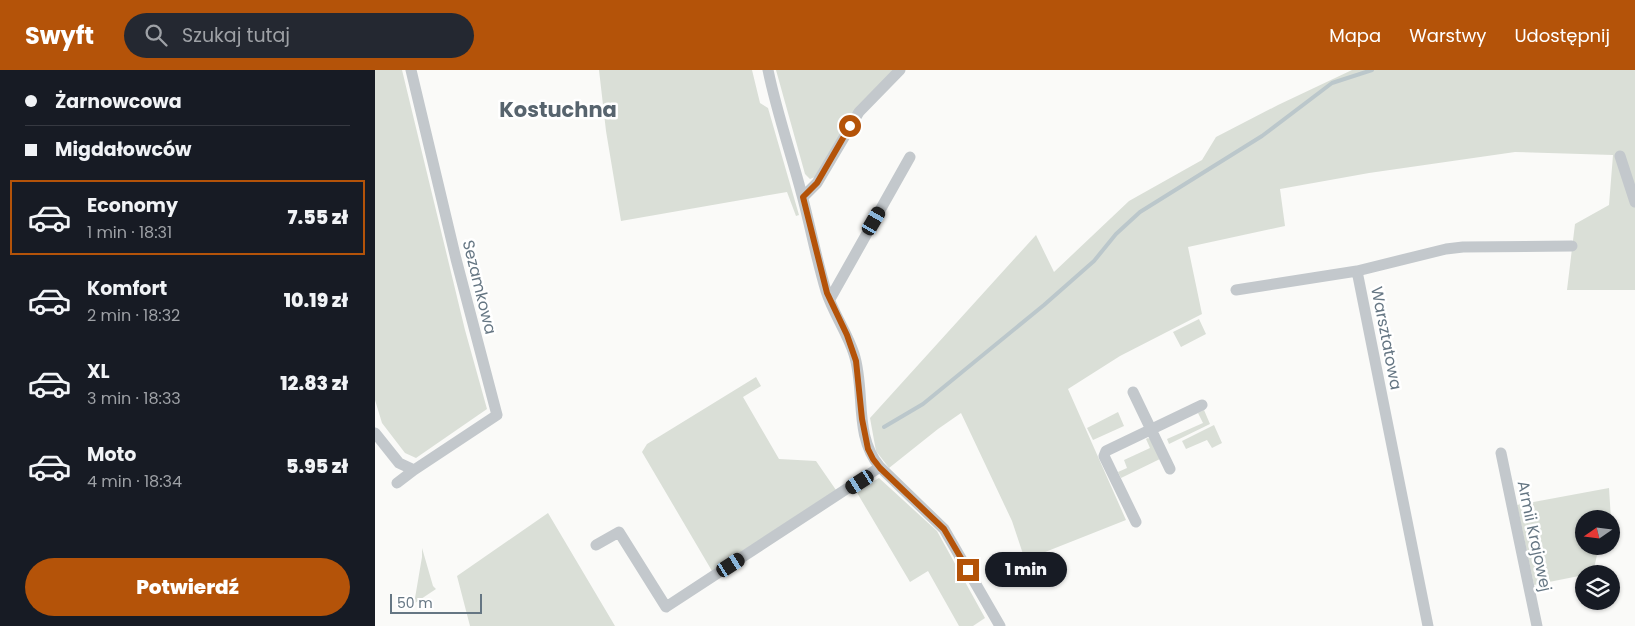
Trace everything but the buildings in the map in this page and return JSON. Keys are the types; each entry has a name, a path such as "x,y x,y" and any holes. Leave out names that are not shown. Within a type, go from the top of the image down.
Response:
{"street":[{"name":"Sezamkowa","path":"397,483 497,415 456,259 411,70"},
{"path":"768,70 775,104 803,197 830,299 854,353 862,419 868,449 880,468 944,529 1000,626"},
{"path":"803,197 817,183 859,112 900,70"},
{"path":"1620,156 1635,202"},
{"path":"830,299 910,157"},
{"name":"Warsztatowa","path":"1428,626 1357,270 1446,249 1463,247 1573,246"},
{"path":"1236,290 1357,270"},
{"path":"1133,392 1170,469"},
{"path":"1136,522 1104,456 1106,451 1203,405"},
{"path":"375,433 399,463 414,470"},
{"name":"Armii Krajowej","path":"1501,453 1537,626"},
{"path":"596,544 619,532 666,607 880,468"}],"shaded area":[{"path":"375,70 402,70 465,330 487,409 416,458 405,453 382,423 375,400"},
{"path":"599,70 752,70 760,103 768,108 799,215 796,216 787,192 621,221 606,131"},
{"path":"776,70 895,70 815,177 810,179 805,174"},
{"path":"1352,70 1635,70 1635,290 1567,290 1575,224 1609,205 1613,155 1515,152 1369,173 1280,189 1285,226 1188,247 1202,314 1120,356 1068,389 1126,520 1025,560 1012,521 961,413 889,468 876,451 870,418 1036,235 1054,272 1129,201 1202,160 1216,137"},
{"path":"1199,319 1206,334 1181,347 1173,332"},
{"path":"756,377 761,386 743,397 779,459 816,461 836,490 712,571 642,452 647,444"},
{"path":"1204,410 1210,424 1169,444 1167,439 1203,423 1198,413"},
{"path":"1118,412 1124,426 1093,440 1087,428"},
{"path":"1214,425 1222,443 1212,448 1207,440 1186,449 1182,441"},
{"path":"1148,438 1160,459 1121,478 1118,472 1127,468 1124,460 1150,448 1146,439"},
{"path":"879,478 937,531 985,618 973,626 959,626 928,571 910,582 856,491"},
{"path":"1609,488 1610,510 1575,510 1575,555 1597,555 1595,565 1575,565 1575,577 1534,585 1517,505"},
{"path":"548,513 615,626 470,626 457,576"},
{"path":"422,548 433,586 436,589 415,603 422,557"}],"waterway":[{"path":"884,427 923,404 1044,305 1094,261 1116,234 1140,212 1262,136 1332,83 1372,70"}],"district":[{"name":"Kostuchna","path":"558,110"}],"route":[{"path":"850,126 817,183 803,197 827,293 854,353 862,419 868,449 880,468 944,529 968,570"}]}
